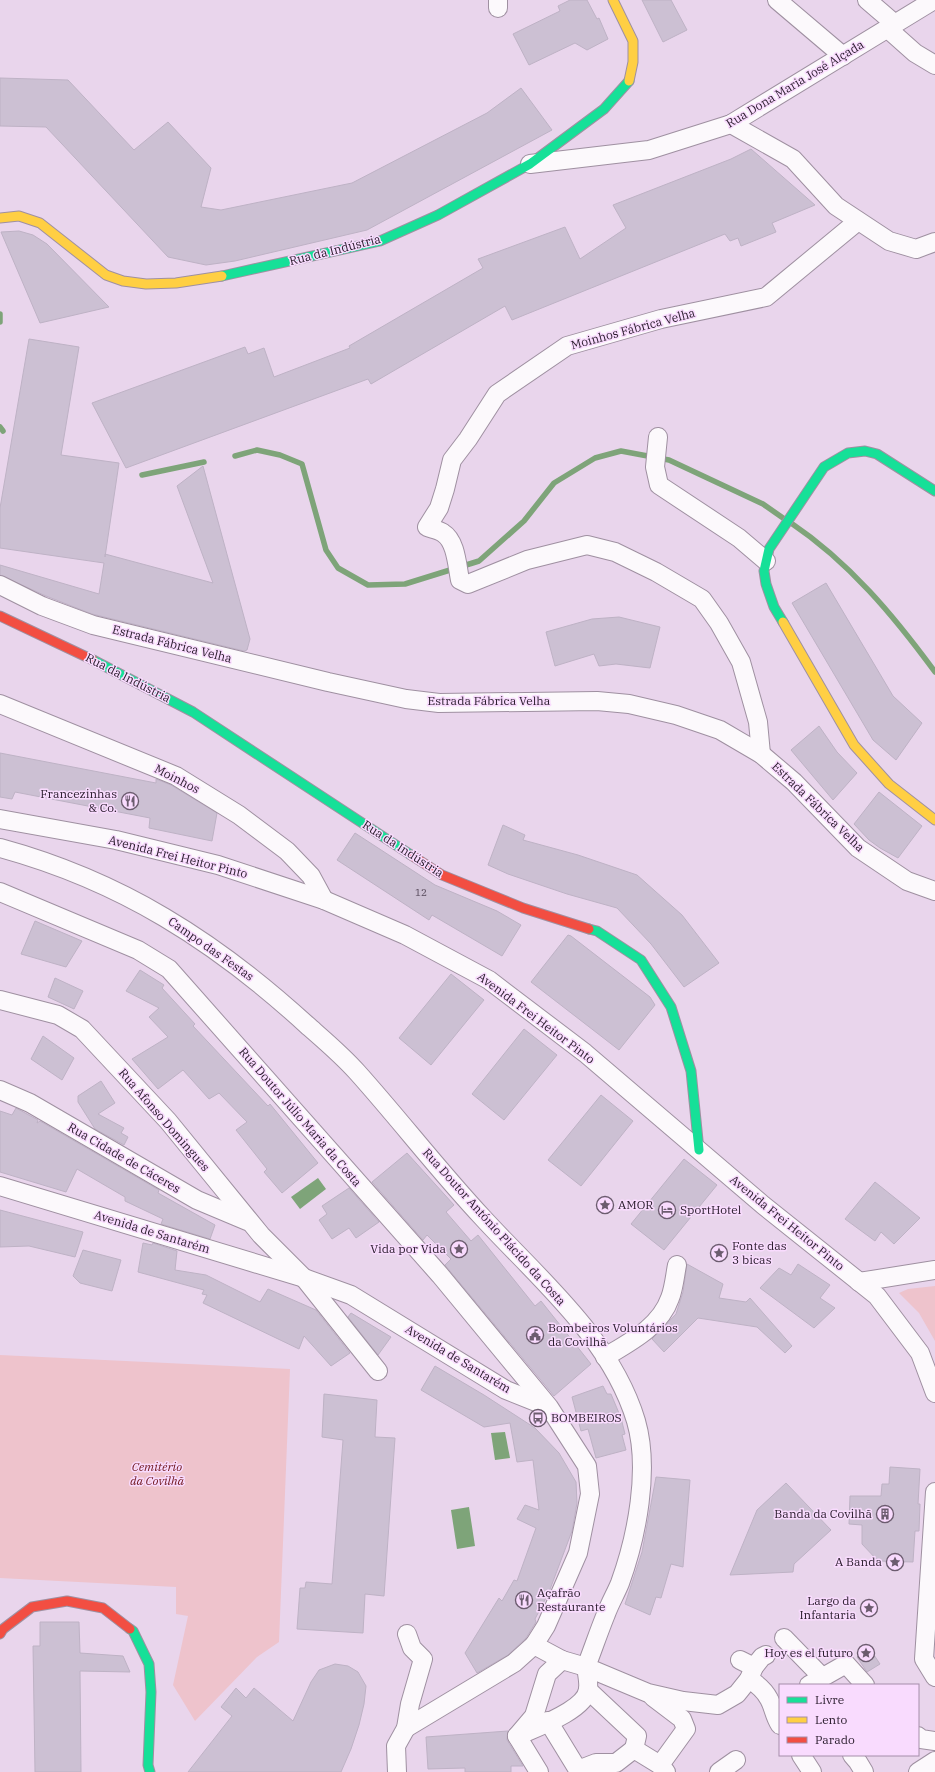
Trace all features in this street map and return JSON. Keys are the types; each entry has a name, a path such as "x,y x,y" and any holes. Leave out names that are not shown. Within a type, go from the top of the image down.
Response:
{"street":[{"name":"Rua da Indústria","path":"0,218 18,216 40,223 106,275 123,281 146,284 176,283 243,272 380,240 438,215 530,164 604,109 628,83 633,62 633,41 613,0"},
{"path":"777,0 843,56"},
{"path":"867,0 915,53 935,65"},
{"name":"Rua Dona Maria José Alçada","path":"530,164 649,150 731,124 934,0"},
{"path":"731,124 793,158 836,206 888,240 916,250 935,242"},
{"name":"Moinhos Fábrica Velha","path":"761,754 758,722 741,662 702,599 656,572 615,552 587,545 527,560 468,584 460,580 454,546 443,533 428,527 439,508 446,489 452,460 468,439 497,394 566,346 661,319 766,297 858,221"},
{"path":"658,437 655,467 659,485 767,555"},
{"path":"935,491 877,454 865,451 848,453 824,467 806,492 787,520 767,555 764,571 766,584 774,607 854,745 888,784 935,820"},
{"name":"Estrada Fábrica Velha","path":"0,585 42,606 93,625 328,682 406,699 439,703 597,702 629,704 676,715 720,730 761,754 794,782 858,848 878,863 907,881 935,891"},
{"name":"Rua da Indústria","path":"0,616 113,669 193,712 442,875 523,908 597,931 641,960 671,1006 691,1071 699,1150"},
{"name":"Moinhos","path":"0,704 176,776 239,815 287,851 311,876 324,900"},
{"name":"Avenida Frei Heitor Pinto","path":"0,818 116,840 218,864 324,900 405,935 489,980 585,1053 699,1150 877,1296 920,1353 935,1393"},
{"name":"Campo das Festas","path":"0,848 32,857 117,890 195,935 270,991 355,1069"},
{"name":"Rua Doutor Júlio Maria da Costa","path":"0,892 138,950 169,969 440,1275 549,1408 587,1466 590,1494 578,1553 546,1626 534,1645 514,1663 406,1728"},
{"name":"Rua Afonso Domingues","path":"0,1000 58,1015 82,1029 168,1121 261,1235 304,1278"},
{"name":"Rua Doutor António Plácido da Costa","path":"355,1069 480,1216 577,1318 622,1383 636,1422 641,1455 641,1488 638,1513 620,1581 586,1667"},
{"name":"Rua Cidade de Cáceres","path":"0,1090 30,1103 197,1200 250,1222"},
{"name":"Avenida de Santarém","path":"0,1186 304,1278 351,1295 506,1390 549,1408"},
{"path":"605,1357 636,1338 662,1317 671,1297 677,1265"},
{"path":"859,1282 935,1270"},
{"path":"304,1278 378,1371"},
{"path":"935,1492 924,1659 935,1677"},
{"path":"0,1634 3,1629 32,1607 67,1601 103,1608 133,1632 149,1664 151,1692 148,1765 150,1772"},
{"path":"397,1772 396,1746 406,1728 410,1704 423,1659 412,1648 407,1634"},
{"path":"784,1638 815,1681 846,1664 863,1684"},
{"path":"534,1645 562,1660 586,1667 648,1693 683,1701 718,1705 737,1694 752,1665 758,1685 770,1700 776,1703 774,1716 779,1724"},
{"path":"517,1736 534,1716 547,1674 562,1660"},
{"path":"517,1736 571,1710 584,1700 588,1690 586,1667"},
{"path":"548,1721 578,1770 596,1763 616,1763 634,1749 637,1736 588,1690"},
{"path":"634,1749 663,1769 686,1729 682,1719 648,1693"},
{"path":"517,1736 538,1772"},
{"path":"919,1737 935,1740"},
{"path":"802,1756 812,1772"},
{"path":"853,1756 864,1772"},
{"path":"719,1772 736,1760"},
{"path":"918,1772 935,1761"}],"green space":[{"path":"935,1286 935,1341 919,1313 899,1293 908,1289"},
{"name":"Cemitério da Covilhã","path":"0,1355 290,1369 279,1642 257,1657 195,1721 173,1685 188,1616 176,1614 176,1587 0,1578"}],"shaded area":[{"path":"318,1178 326,1189 300,1209 291,1197"},
{"path":"505,1432 510,1458 495,1460 491,1433"},
{"path":"469,1507 475,1546 457,1549 451,1510"}],"building":[{"path":"570,0 587,0 597,19 599,18 608,39 587,50 575,43 529,65 513,34 560,11 558,6"},
{"path":"642,0 671,0 687,30 663,42"},
{"path":"0,78 68,80 134,150 168,122 211,168 201,207 221,210 352,183 487,113 521,88 552,130 367,230 235,261 206,265 168,257 46,127 0,126"},
{"path":"751,149 815,205 772,223 776,232 741,246 738,238 730,241 725,234 512,320 505,306 371,384 368,379 126,468 92,403 245,347 248,354 264,348 274,377 350,348 349,346 483,268 478,259 565,227 580,259 626,228 613,205 731,159"},
{"path":"19,231 33,235 47,244 109,307 40,323 1,232"},
{"path":"29,339 79,347 61,455 119,463 105,554 213,583 177,486 203,466 250,639 247,650 244,651 92,614 46,596 0,575 0,565 99,594 104,563 0,548 0,508"},
{"path":"826,583 893,696 922,723 896,760 873,740 792,603"},
{"path":"619,617 660,627 650,668 616,664 599,666 594,654 555,666 546,632 592,619"},
{"path":"819,726 837,752 857,773 833,800 791,750"},
{"path":"0,753 156,783 156,779 171,785 217,813 212,841 149,828 150,818 15,792 12,799 0,797"},
{"path":"879,792 922,826 898,858 869,840 854,824"},
{"path":"503,825 525,835 523,840 578,855 637,875 682,915 719,963 684,987 651,944 617,908 567,894 508,874 488,865"},
{"path":"355,833 435,885 497,911 521,925 502,956 432,915 429,920 337,860"},
{"path":"35,921 82,941 66,967 21,954"},
{"path":"568,935 650,997 655,1005 619,1050 531,982"},
{"path":"140,970 164,985 162,988 195,1024 193,1026 268,1106 270,1104 318,1163 282,1193 264,1172 267,1169 236,1130 247,1122 219,1093 209,1099 183,1070 158,1089 132,1059 168,1037 149,1017 159,1008 126,991"},
{"path":"451,974 484,1000 431,1065 399,1038"},
{"path":"55,978 83,991 74,1009 48,997"},
{"path":"524,1029 557,1055 504,1120 472,1094"},
{"path":"43,1036 74,1058 62,1080 31,1059"},
{"path":"101,1081 115,1103 98,1114 124,1128 121,1133 128,1137 124,1145 95,1129 78,1102 78,1096"},
{"path":"601,1095 633,1121 581,1186 548,1160"},
{"path":"16,1108 38,1120 37,1123 40,1121 159,1190 158,1193 215,1225 210,1239 161,1224 163,1219 125,1201 125,1197 77,1169 66,1192 0,1172 0,1111 12,1115"},
{"name":"Bombeiros Voluntários da Covilhã","path":"407,1153 454,1205 446,1212 471,1241 478,1235 535,1306 541,1301 591,1364 554,1396 445,1265 451,1259 427,1235 423,1240 372,1182"},
{"path":"684,1159 717,1185 664,1250 631,1224"},
{"path":"875,1182 920,1218 894,1244 881,1232 875,1241 845,1219"},
{"path":"349,1188 379,1222 356,1238 349,1228 332,1239 319,1220 327,1214 322,1206"},
{"path":"0,1210 83,1232 75,1257 29,1246 0,1247"},
{"path":"143,1243 152,1245 153,1243 177,1251 175,1270 206,1275 260,1302 268,1289 316,1310 350,1353 331,1366 304,1336 299,1349 203,1303 207,1295 202,1294 204,1290 138,1272"},
{"path":"83,1250 121,1260 112,1291 80,1283 73,1276"},
{"path":"687,1264 723,1284 719,1298 746,1302 750,1298 792,1346 785,1353 757,1327 698,1318 664,1352 652,1339 676,1314 683,1292"},
{"path":"798,1264 830,1285 820,1298 835,1308 814,1328 760,1288 779,1268 791,1275"},
{"path":"351,1313 391,1337 378,1355 348,1317"},
{"path":"435,1366 535,1428 559,1453 576,1482 577,1503 572,1531 549,1592 535,1619 536,1622 526,1638 508,1655 477,1673 465,1653 499,1598 502,1601 514,1580 517,1581 536,1528 517,1519 525,1505 539,1510 533,1460 517,1462 510,1423 484,1427 421,1390"},
{"path":"603,1386 607,1394 611,1394 621,1418 625,1434 622,1435 626,1450 596,1458 588,1429 581,1431 572,1397"},
{"path":"324,1394 377,1400 375,1437 395,1438 384,1596 365,1594 363,1633 297,1629 300,1588 305,1588 306,1582 332,1584 343,1440 322,1437"},
{"name":"Banda da Covilhã","path":"890,1467 920,1469 918,1504 920,1504 919,1531 915,1531 913,1562 878,1561 862,1544 862,1525 849,1524 850,1496 881,1496 882,1484 889,1484"},
{"path":"656,1477 690,1480 683,1567 671,1564 661,1598 656,1597 650,1615 625,1604 642,1552"},
{"path":"786,1483 831,1530 794,1564 793,1572 730,1575 757,1510"},
{"path":"40,1622 79,1622 80,1653 123,1656 130,1672 80,1671 81,1772 35,1772 33,1646 40,1646"},
{"path":"872,1652 880,1664 867,1672 857,1657"},
{"path":"335,1664 348,1666 358,1672 366,1686 364,1704 359,1725 341,1772 188,1772 232,1716 221,1707 236,1688 246,1698 254,1688 293,1721 311,1682 319,1670"},
{"path":"508,1731 507,1740 523,1766 511,1766 511,1772 465,1772 465,1768 428,1769 426,1737"}],"waterway":[{"path":"0,314 0,322"},
{"path":"0,427 3,431"},
{"path":"235,456 257,450 280,455 302,464 326,550 338,568 368,585 405,584 479,561 524,521 554,483 595,458 621,451 669,460 763,504 783,518"},
{"path":"142,475 204,462"},
{"path":"791,523 832,555 869,591 887,611 935,672"}],"traffic: fast":[{"path":"222,276 380,241 438,215 530,164 604,109 629,81"},
{"path":"783,622 774,607 766,584 764,571 769,549 824,467 848,453 865,451 877,454 935,491"},
{"path":"93,660 193,712 411,855"},
{"path":"589,929 597,931 641,960 671,1007 691,1071 699,1150"},
{"path":"130,1629 133,1631 149,1664 151,1692 148,1765 150,1772"}],"traffic: slow":[{"path":"613,0 633,41 633,62 629,81"},
{"path":"0,218 19,216 40,223 106,275 123,281 146,284 176,283 222,276"},
{"path":"783,622 854,745 889,784 935,820"}],"traffic: jam":[{"path":"0,616 93,660"},
{"path":"411,855 442,875 523,908 589,929"},
{"path":"0,1634 3,1629 32,1607 67,1601 103,1608 130,1629"}],"place":[{"name":"Francezinhas & Co.","path":"130,801"},
{"name":"AMOR","path":"605,1205"},
{"name":"SportHotel","path":"667,1210"},
{"name":"Vida por Vida","path":"459,1249"},
{"name":"Fonte das 3 bicas","path":"719,1253"},
{"name":"Bombeiros Voluntários da Covilhã","path":"535,1335"},
{"name":"BOMBEIROS","path":"538,1418"},
{"name":"Banda da Covilhã","path":"885,1514"},
{"name":"A Banda","path":"895,1562"},
{"name":"Açafrão Restaurante","path":"524,1600"},
{"name":"Largo da Infantaria","path":"869,1608"},
{"name":"Hoy es el futuro","path":"866,1653"}]}
